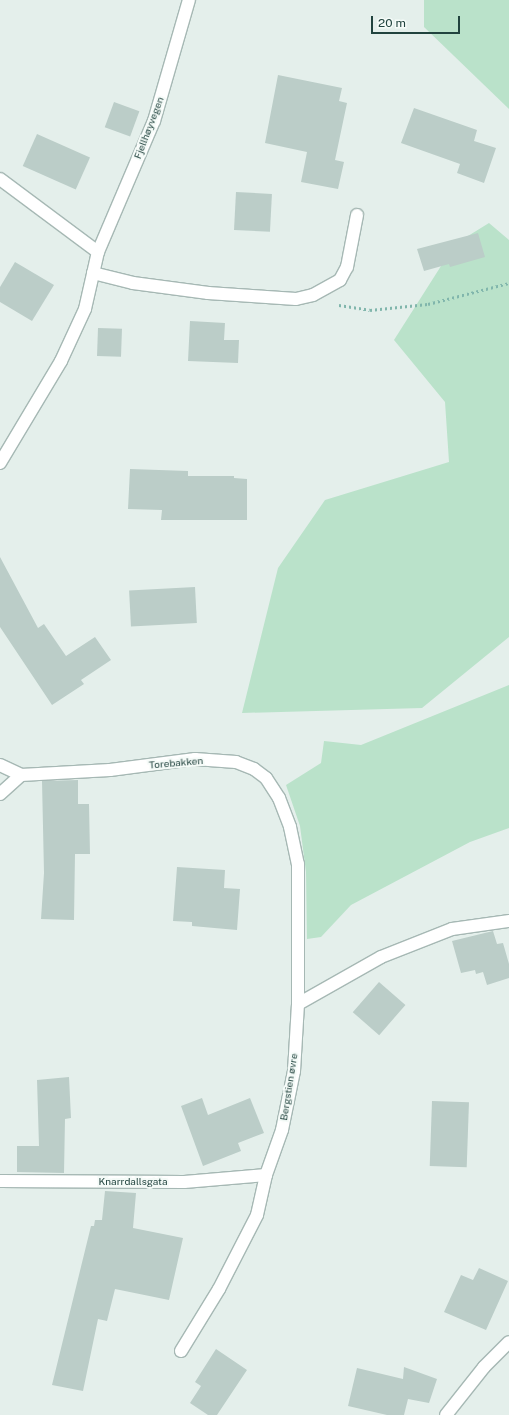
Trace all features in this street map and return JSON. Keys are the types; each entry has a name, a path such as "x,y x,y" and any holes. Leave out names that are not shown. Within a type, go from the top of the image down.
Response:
{"street":[{"name":"Fjellhøyvegen","path":"0,463 61,361 85,309 98,252 154,122 188,0"},
{"path":"0,179 98,252"},
{"path":"94,273 133,283 208,293 296,299 313,295 340,280 347,267 357,215"},
{"name":"Torebakken","path":"21,775 110,770 195,759 236,762 254,769 266,778 279,798 290,827 298,864 298,1004"},
{"path":"0,765 21,775 0,794"},
{"path":"298,1004 381,957 452,929 509,921"},
{"name":"Bergstien øvre","path":"181,1351 219,1289 257,1215 266,1175 282,1130 294,1071 298,1004"},
{"name":"Knarrdallsgata","path":"0,1181 184,1182 266,1175"},
{"path":"446,1415 484,1367 509,1342"}],"path":[{"path":"333,305 370,310 428,304 509,283"}],"green space":[{"path":"424,0 509,0 509,109 424,27"},
{"path":"489,223 509,240 509,637 422,708 242,713 278,568 325,500 449,462 445,402 394,340 455,244"},
{"path":"509,685 509,828 470,842 351,905 321,937 307,939 306,872 300,826 286,785 321,763 324,741 361,745"}],"building":[{"path":"278,75 342,88 339,101 347,103 335,160 344,162 338,189 301,182 307,152 265,143"},
{"path":"114,102 139,111 130,137 105,127"},
{"path":"414,108 477,130 474,141 496,148 484,183 457,173 460,164 401,143"},
{"path":"37,134 90,158 76,190 23,166"},
{"path":"236,192 272,194 270,232 234,230"},
{"path":"478,233 485,257 450,267 449,264 424,271 417,249"},
{"path":"15,262 54,285 32,321 0,302 0,287"},
{"path":"190,321 225,323 224,340 239,340 238,363 188,361"},
{"path":"98,328 122,329 121,357 97,356"},
{"path":"130,469 188,471 188,476 234,476 234,478 247,479 247,520 161,520 162,510 128,509"},
{"path":"0,557 38,628 44,624 66,656 95,637 111,660 81,680 84,684 52,705 0,627"},
{"path":"195,587 197,623 131,626 129,590"},
{"path":"78,780 78,804 89,804 90,854 75,854 74,920 41,919 44,873 42,781"},
{"path":"177,867 225,870 224,888 240,889 237,930 192,926 192,922 173,921"},
{"path":"493,931 497,944 503,943 509,964 509,978 487,985 483,972 476,974 475,970 461,973 452,941"},
{"path":"379,982 405,1005 379,1035 353,1012"},
{"path":"69,1077 71,1118 65,1119 64,1173 17,1172 17,1146 39,1146 37,1080"},
{"path":"202,1098 208,1115 250,1098 264,1133 238,1143 241,1151 203,1166 181,1106"},
{"path":"432,1101 469,1102 467,1167 430,1166"},
{"path":"105,1191 136,1193 133,1228 183,1238 169,1300 115,1289 107,1321 98,1319 83,1391 52,1385 91,1226 94,1226 95,1220 102,1220"},
{"path":"479,1268 508,1281 486,1330 444,1312 461,1275 473,1280"},
{"path":"216,1349 247,1370 217,1415 208,1415 190,1403 201,1386 195,1382"},
{"path":"404,1367 437,1379 429,1403 408,1399 404,1415 387,1415 348,1406 357,1368 403,1379"}]}
